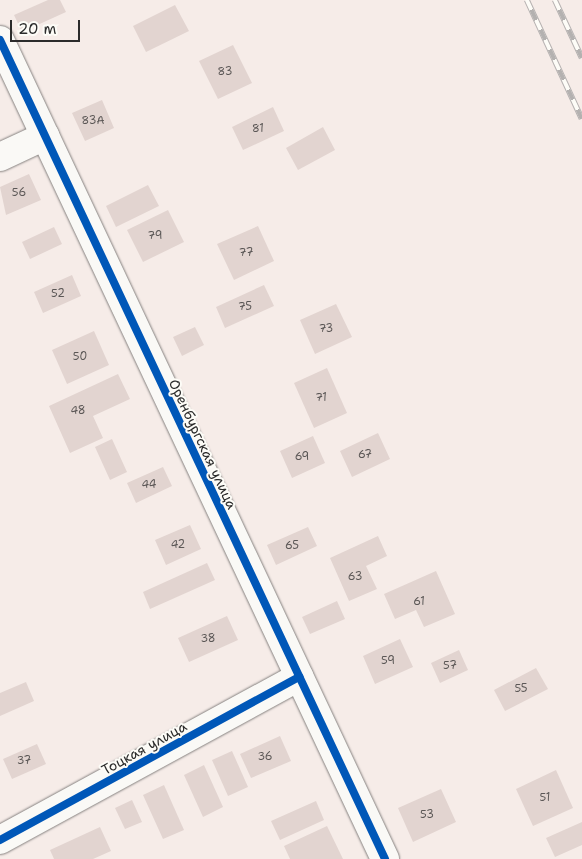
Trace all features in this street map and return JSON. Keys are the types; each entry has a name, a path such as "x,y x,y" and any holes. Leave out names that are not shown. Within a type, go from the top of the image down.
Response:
{"street":[{"name":"Оренбургская улица","path":"0,40 385,859"},
{"path":"0,157 45,136"},
{"name":"Тоцкая улица","path":"0,840 299,677"},
{"path":"0,849 5,859"}],"building":[{"path":"48,0 60,0 66,12 22,32 14,15"},
{"path":"175,5 189,31 146,52 133,26"},
{"path":"233,45 252,83 218,99 199,61"},
{"path":"102,100 114,128 85,141 72,113"},
{"path":"273,107 284,131 243,150 232,127"},
{"path":"323,127 335,150 298,170 286,148"},
{"path":"29,174 41,200 6,215 0,187"},
{"path":"148,185 159,206 116,227 106,206"},
{"path":"168,210 184,242 143,262 127,230"},
{"path":"258,226 274,261 234,280 217,244"},
{"path":"54,227 62,244 30,259 22,242"},
{"path":"72,275 81,296 43,313 34,292"},
{"path":"264,285 274,306 225,328 216,307"},
{"path":"336,304 352,337 315,354 300,320"},
{"path":"195,327 204,345 182,356 173,337"},
{"path":"94,331 109,365 67,384 52,350"},
{"path":"327,368 347,413 314,428 294,383"},
{"path":"118,374 130,399 93,416 103,438 70,453 49,406"},
{"path":"378,433 390,459 352,477 340,451"},
{"path":"313,436 325,463 292,478 280,451"},
{"path":"112,439 127,472 110,480 95,447"},
{"path":"163,467 172,486 136,503 127,483"},
{"path":"190,525 201,549 166,565 155,540"},
{"path":"308,527 317,546 276,565 267,545"},
{"path":"378,536 387,556 366,566 377,589 349,601 330,558"},
{"path":"207,563 215,580 150,609 143,592"},
{"path":"436,571 455,614 424,627 416,610 395,619 384,594"},
{"path":"337,601 345,619 310,634 302,617"},
{"path":"227,616 238,640 189,662 178,638"},
{"path":"400,639 413,667 375,684 363,656"},
{"path":"459,650 468,670 440,683 431,663"},
{"path":"536,668 548,689 505,711 494,690"},
{"path":"26,682 34,701 0,716 0,693"},
{"path":"280,736 291,761 251,778 240,754"},
{"path":"37,744 46,764 12,779 3,759"},
{"path":"232,751 248,787 228,796 212,760"},
{"path":"204,765 223,807 203,817 184,775"},
{"path":"556,770 573,808 533,826 516,789"},
{"path":"164,785 184,830 163,839 143,795"},
{"path":"441,789 456,822 413,842 398,808"},
{"path":"132,800 142,822 125,829 115,808"},
{"path":"316,801 324,820 280,840 271,821"},
{"path":"582,822 582,845 555,857 546,838"},
{"path":"327,826 343,859 290,859 284,846"},
{"path":"100,827 111,851 93,859 54,859 50,850"}],"railway":[{"path":"527,0 582,119"},
{"path":"555,0 582,58"}],"cycle path":[{"path":"0,40 385,859"},
{"path":"0,840 299,677"}]}
